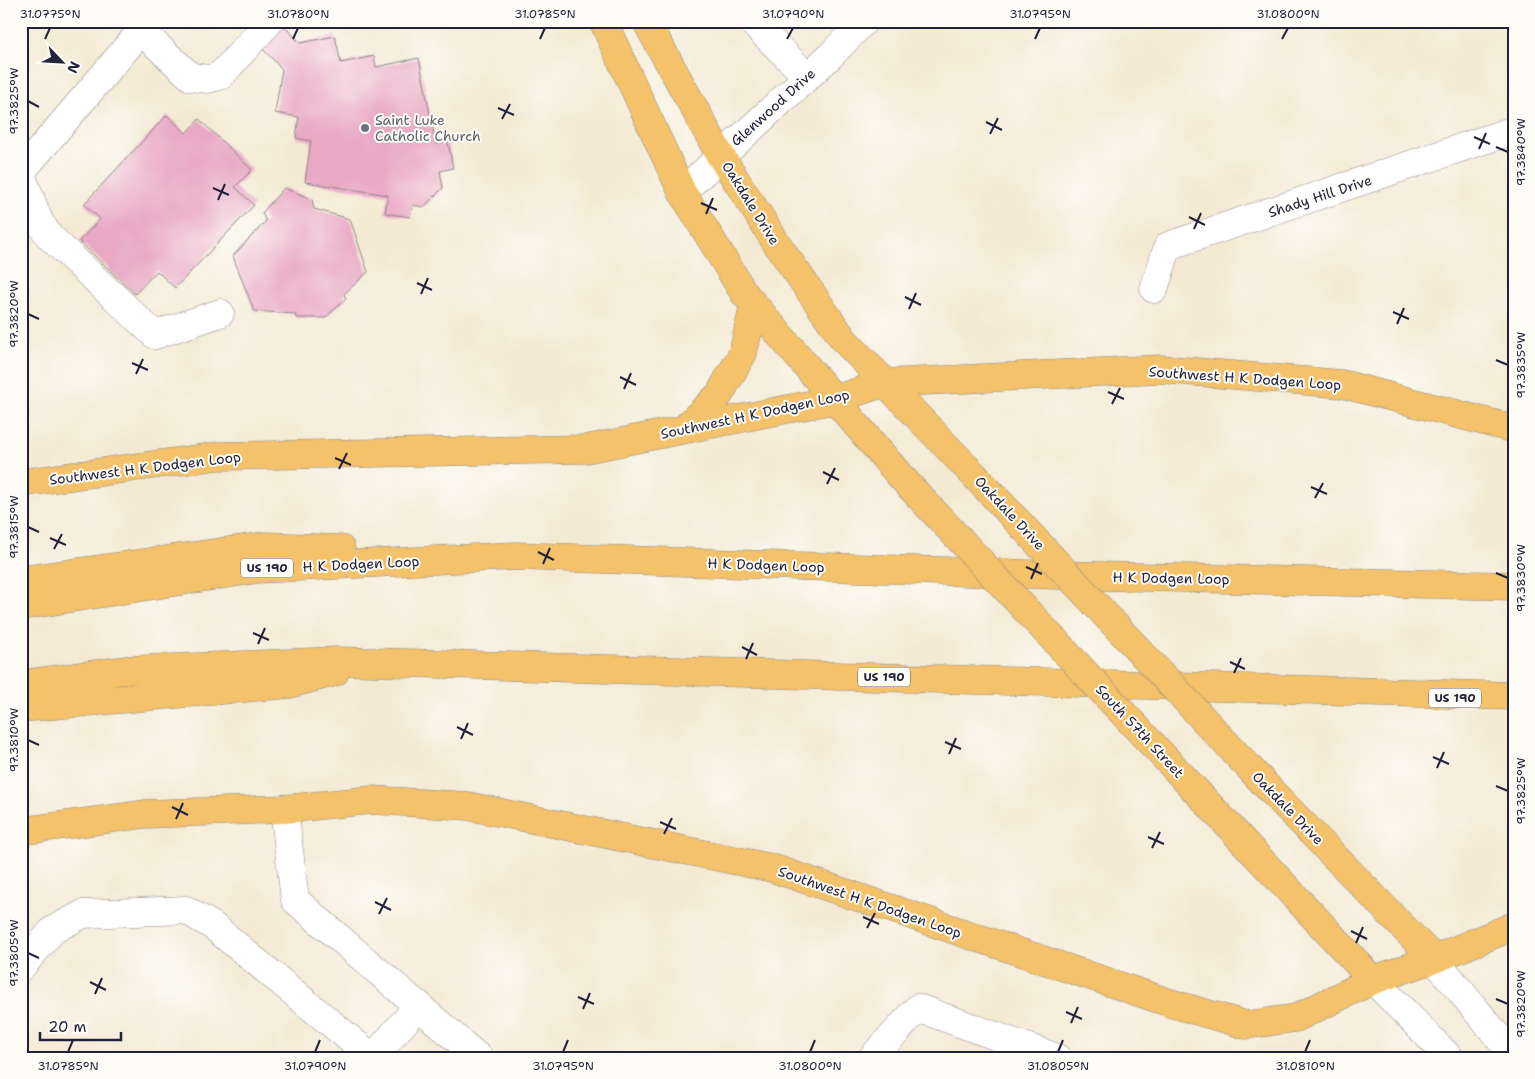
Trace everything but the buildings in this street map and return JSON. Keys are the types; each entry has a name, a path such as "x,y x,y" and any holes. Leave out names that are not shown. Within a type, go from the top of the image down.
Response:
{"main road":[{"path":"603,21 682,192 744,293 834,400"},
{"name":"Oakdale Drive","path":"646,21 720,155 777,244 844,340 975,476 1272,792 1434,959"},
{"path":"683,430 719,395 743,353 754,306"},
{"name":"Southwest H K Dodgen Loop","path":"21,483 218,456 586,449 834,400 884,383 1160,369 1342,384 1514,429"},
{"name":"South 57th Street","path":"834,400 901,477 1373,980"},
{"path":"21,580 264,546 515,556"},
{"name":"H K Dodgen Loop","path":"21,606 258,569 515,556 1056,575 1514,586"},
{"name":"US 190","path":"21,684 125,670 328,661 1397,692 1514,704"},
{"path":"21,708 290,684 371,663"},
{"path":"1397,692 1514,696"},
{"name":"Southwest H K Dodgen Loop","path":"21,831 145,814 284,809 372,800 468,806 772,868 1170,1003 1246,1025 1296,1018 1373,980 1434,959 1514,926"}],"street":[{"path":"220,313 155,335 48,236 39,221 21,173 145,26 191,77 208,79 220,76 270,21"},
{"path":"751,21 807,76"},
{"name":"Glenwood Drive","path":"682,192 864,21"},
{"name":"Shady Hill Drive","path":"1154,289 1168,246 1514,130"},
{"path":"284,809 295,900 479,1058"},
{"path":"22,965 54,930 83,914 186,910 213,926 373,1058 419,1005"},
{"path":"1434,959 1514,1056"},
{"name":"South 57th Street","path":"1373,980 1450,1058"},
{"path":"872,1058 918,1008 1057,1058"}],"place":[{"name":"Saint Luke Catholic Church","path":"365,128"}]}
